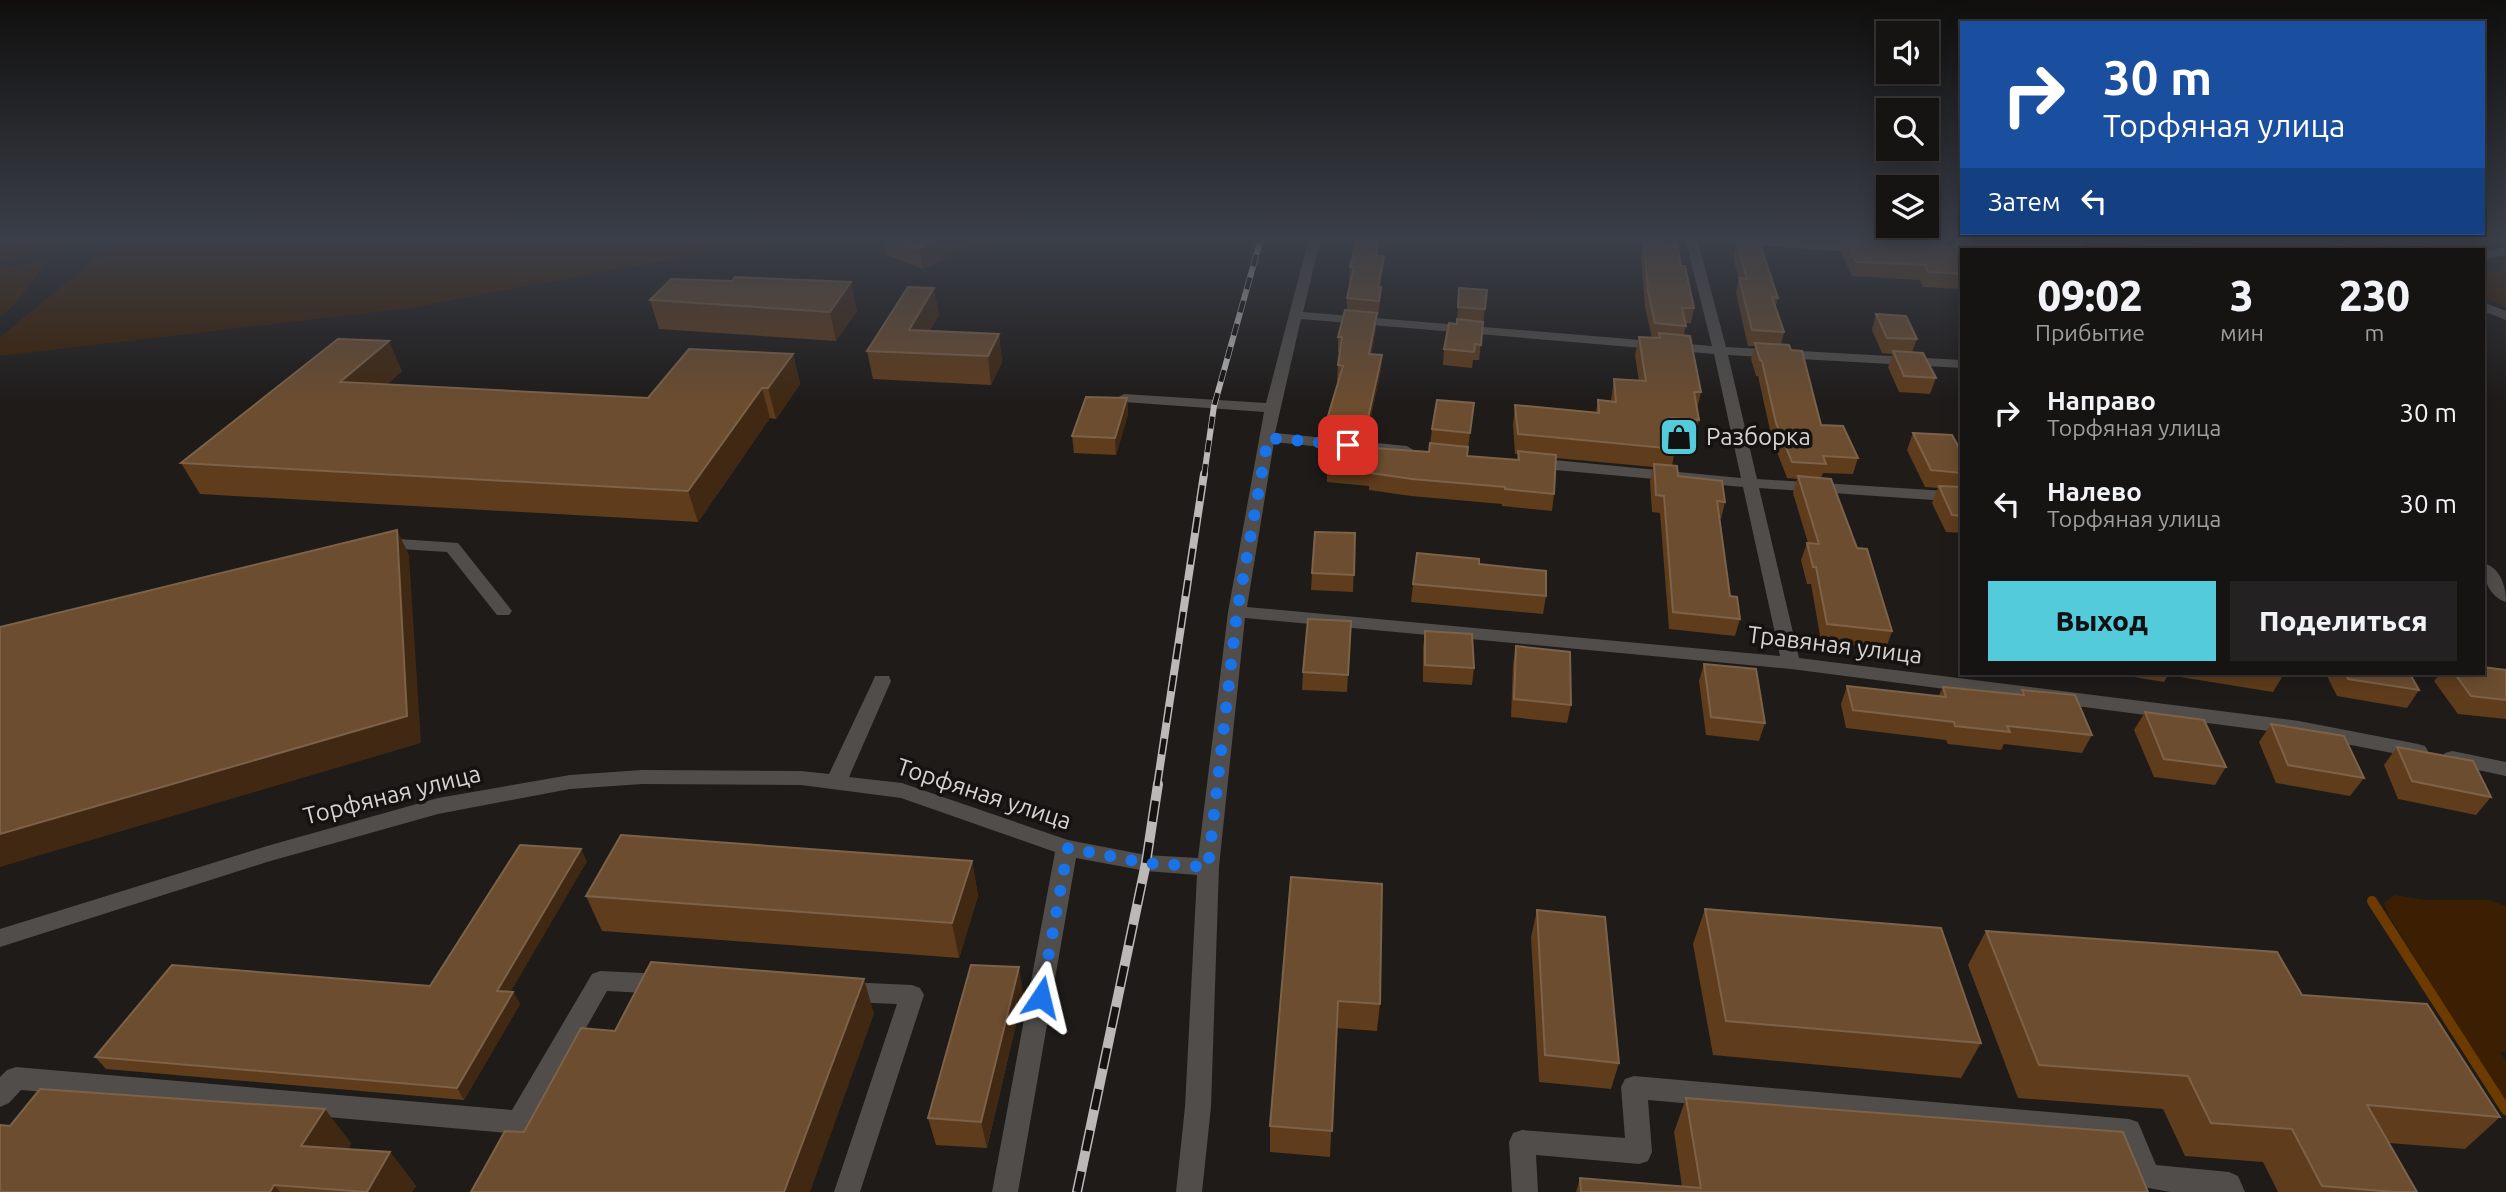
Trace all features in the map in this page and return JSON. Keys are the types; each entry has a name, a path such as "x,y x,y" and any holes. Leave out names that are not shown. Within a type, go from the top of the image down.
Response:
{"street":[{"path":"1189,1192 1198,1107 1208,867 1237,612 1272,408 1301,294"},
{"path":"1706,294 1791,663"},
{"path":"2485,307 2506,316"},
{"path":"1295,315 1721,351 1960,364"},
{"path":"1124,398 1272,408"},
{"path":"1268,438 1419,452"},
{"path":"1515,461 1748,483 1960,497"},
{"path":"359,554 399,544 452,547 503,611"},
{"path":"2485,570 2506,596"},
{"name":"Травяная улица","path":"1237,612 1791,663 2299,728 2506,769"},
{"path":"836,782 882,681"},
{"name":"Торфяная улица","path":"0,938 267,854 438,806 569,782 642,777 801,778 902,791 1068,848 1146,863 1208,867"},
{"path":"1005,1192 1068,848"},
{"path":"0,1095 16,1078 519,1122 600,981 695,985"},
{"path":"817,991 912,995 847,1192"},
{"path":"1525,1192 1522,1142 1639,1152 1634,1087 2129,1131 2147,1177 2229,1185 2232,1192"}],"shaded area":[{"path":"0,294 23,294 16,303 0,317"},
{"path":"53,294 487,294 410,308 0,356 0,337"},
{"path":"2485,294 2506,294 2506,307 2485,298"},
{"path":"2395,895 2425,900 2489,900 2506,906 2506,1052 2500,1052 2506,1061 2506,1102 2389,916 2384,903"}],"building":[{"path":"656,294 843,294 830,312 650,300"},
{"path":"904,294 931,294 909,330 999,334 988,356 867,351"},
{"path":"1348,294 1380,294 1379,301 1347,298"},
{"path":"1459,294 1487,294 1485,309 1458,307"},
{"path":"1648,294 1691,294 1694,308 1682,308 1686,326 1655,323"},
{"path":"1743,294 1777,294 1778,298 1772,297 1784,332 1752,330"},
{"path":"1345,310 1377,313 1369,354 1382,355 1367,423 1338,420 1339,417 1328,416 1343,366 1338,365 1342,337 1338,337"},
{"path":"1876,314 1906,316 1917,339 1887,338"},
{"path":"1457,319 1483,322 1481,345 1475,344 1474,352 1444,349 1449,323 1457,324"},
{"path":"1659,333 1690,336 1701,392 1694,392 1699,420 1671,418 1675,449 1518,434 1515,405 1599,413 1598,400 1616,402 1614,379 1646,381 1639,337 1660,338"},
{"path":"338,339 389,341 340,382 648,398 689,349 793,354 768,388 762,388 688,491 181,463"},
{"path":"1755,343 1789,345 1791,350 1802,351 1821,425 1843,426 1858,458 1823,456 1826,464 1792,462 1776,423 1762,361"},
{"path":"1893,351 1923,353 1936,378 1904,376"},
{"path":"1086,397 1127,398 1115,438 1072,436"},
{"path":"1437,400 1474,403 1470,433 1432,429"},
{"path":"1913,433 1952,435 1960,449 1960,473 1931,470"},
{"path":"1335,434 1364,437 1362,443 1374,444 1374,448 1429,452 1430,443 1468,447 1467,456 1519,460 1518,451 1556,455 1554,494 1412,479 1370,473 1370,470 1327,466"},
{"path":"1654,464 1677,466 1678,476 1722,481 1725,502 1717,501 1730,596 1737,597 1740,619 1673,612 1664,496 1656,495"},
{"path":"1798,476 1831,479 1857,548 1867,549 1892,631 1827,624 1816,567 1813,567 1807,543 1819,544"},
{"path":"1939,486 1960,487 1960,516 1952,515"},
{"path":"397,530 407,716 0,834 0,627"},
{"path":"1315,532 1355,533 1354,575 1312,573"},
{"path":"1417,553 1479,559 1479,564 1546,571 1546,596 1413,584"},
{"path":"1308,619 1351,621 1348,675 1303,672"},
{"path":"1425,631 1472,634 1474,668 1425,665"},
{"path":"1516,646 1570,652 1571,705 1514,699"},
{"path":"1704,664 1756,669 1765,723 1711,717"},
{"path":"2485,667 2506,670 2506,700 2471,696 2456,675 2485,675"},
{"path":"2346,675 2411,675 2419,690 2348,679"},
{"path":"1847,686 1946,697 1943,687 2024,695 2022,690 2075,695 2092,735 2007,726 2010,732 1955,726 1954,722 1853,710"},
{"path":"2145,712 2204,720 2226,767 2164,759"},
{"path":"2271,724 2344,736 2364,778 2288,765"},
{"path":"2397,747 2473,761 2491,797 2412,781"},
{"path":"621,835 972,861 952,923 586,896"},
{"path":"520,845 581,849 497,991 513,992 457,1088 95,1057 172,965 430,986"},
{"path":"1291,877 1382,884 1380,1004 1338,1001 1332,1131 1270,1126"},
{"path":"1705,909 1941,928 1981,1043 1726,1021"},
{"path":"1537,910 1605,917 1619,1063 1545,1055"},
{"path":"1986,931 2277,952 2302,995 2427,1004 2500,1117 2367,1105 2417,1192 2322,1186 2292,1129 2211,1123 2188,1076 2039,1065"},
{"path":"651,962 864,979 784,1192 471,1192 505,1131 524,1132 581,1028 615,1031"},
{"path":"971,965 1019,967 981,1122 928,1118"},
{"path":"40,1089 325,1109 301,1146 390,1152 367,1192 274,1185 270,1192 0,1192 0,1125 10,1126"},
{"path":"1686,1098 2123,1132 2148,1192 1581,1192 1580,1178 1701,1188"}],"waterway":[{"path":"2372,901 2506,1110"}],"railway":[{"path":"1204,476 1214,406 1245,294"},
{"path":"1157,786 1204,474"},
{"path":"1077,1192 1146,863 1158,784"}],"place":[{"name":"Разборка","path":"1679,437"}],"route":[{"path":"1041,997 1068,848 1146,863 1208,867 1237,612 1268,438 1348,445"}]}
